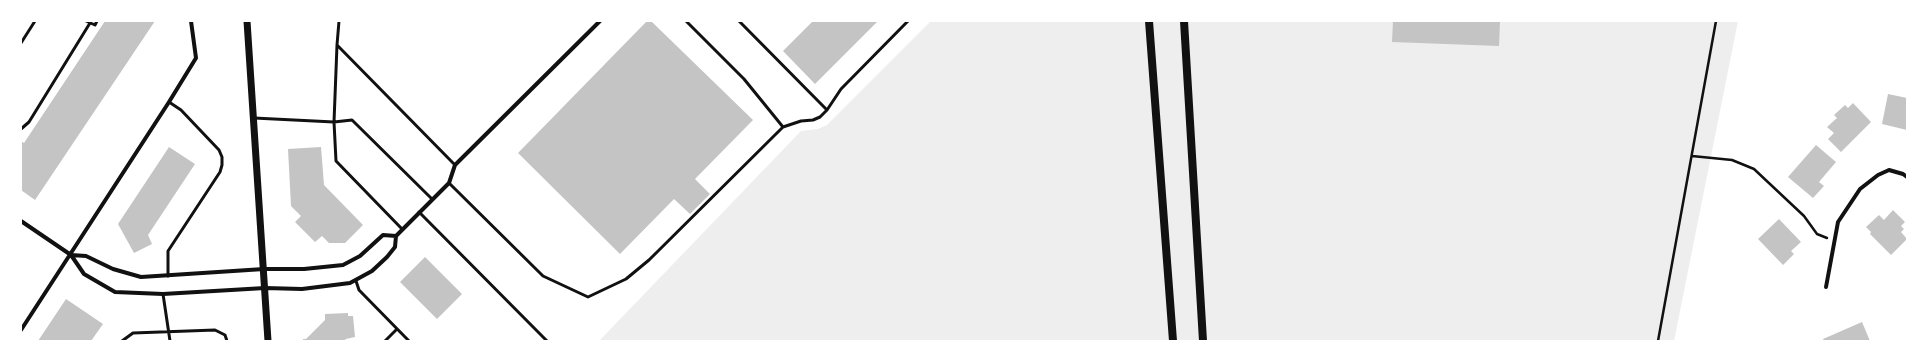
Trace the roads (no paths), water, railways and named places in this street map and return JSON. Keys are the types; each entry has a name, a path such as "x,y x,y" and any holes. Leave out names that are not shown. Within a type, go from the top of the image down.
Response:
{"main road":[{"path":"1149,21 1173,341"},
{"path":"1184,21 1203,341"}],"street":[{"path":"21,330 71,255 196,58 190,21"},
{"path":"247,21 268,341"},
{"path":"21,221 71,255 84,274 115,292 163,294 332,286 356,281 376,268 396,248 396,236 449,183 455,165 600,21"},
{"path":"1826,287 1838,222 1860,190 1878,175 1890,170 1903,174 1907,177"},
{"path":"71,255 86,256 113,270 141,277 264,269 304,269 344,265 360,256 383,235 396,236"}],"lane":[{"path":"21,43 35,21"},
{"path":"86,21 95,25 98,21"},
{"path":"339,21 334,122 336,161 402,229"},
{"path":"686,21 744,79 783,127"},
{"path":"739,21 827,110"},
{"path":"449,183 543,276 588,297 626,279 650,260 783,127 801,121 814,120 827,110 840,89 908,21"},
{"path":"21,129 30,122 90,23"},
{"path":"337,45 455,165"},
{"path":"168,276 168,251 220,172 222,165 222,157 219,150 180,110 169,102"},
{"path":"254,118 334,122 352,120 432,199"},
{"path":"419,212 547,341"},
{"path":"356,281 359,290 409,341"},
{"path":"163,294 170,341"},
{"path":"385,341 397,329"},
{"path":"122,341 133,333 216,330 225,335 227,341"}]}
